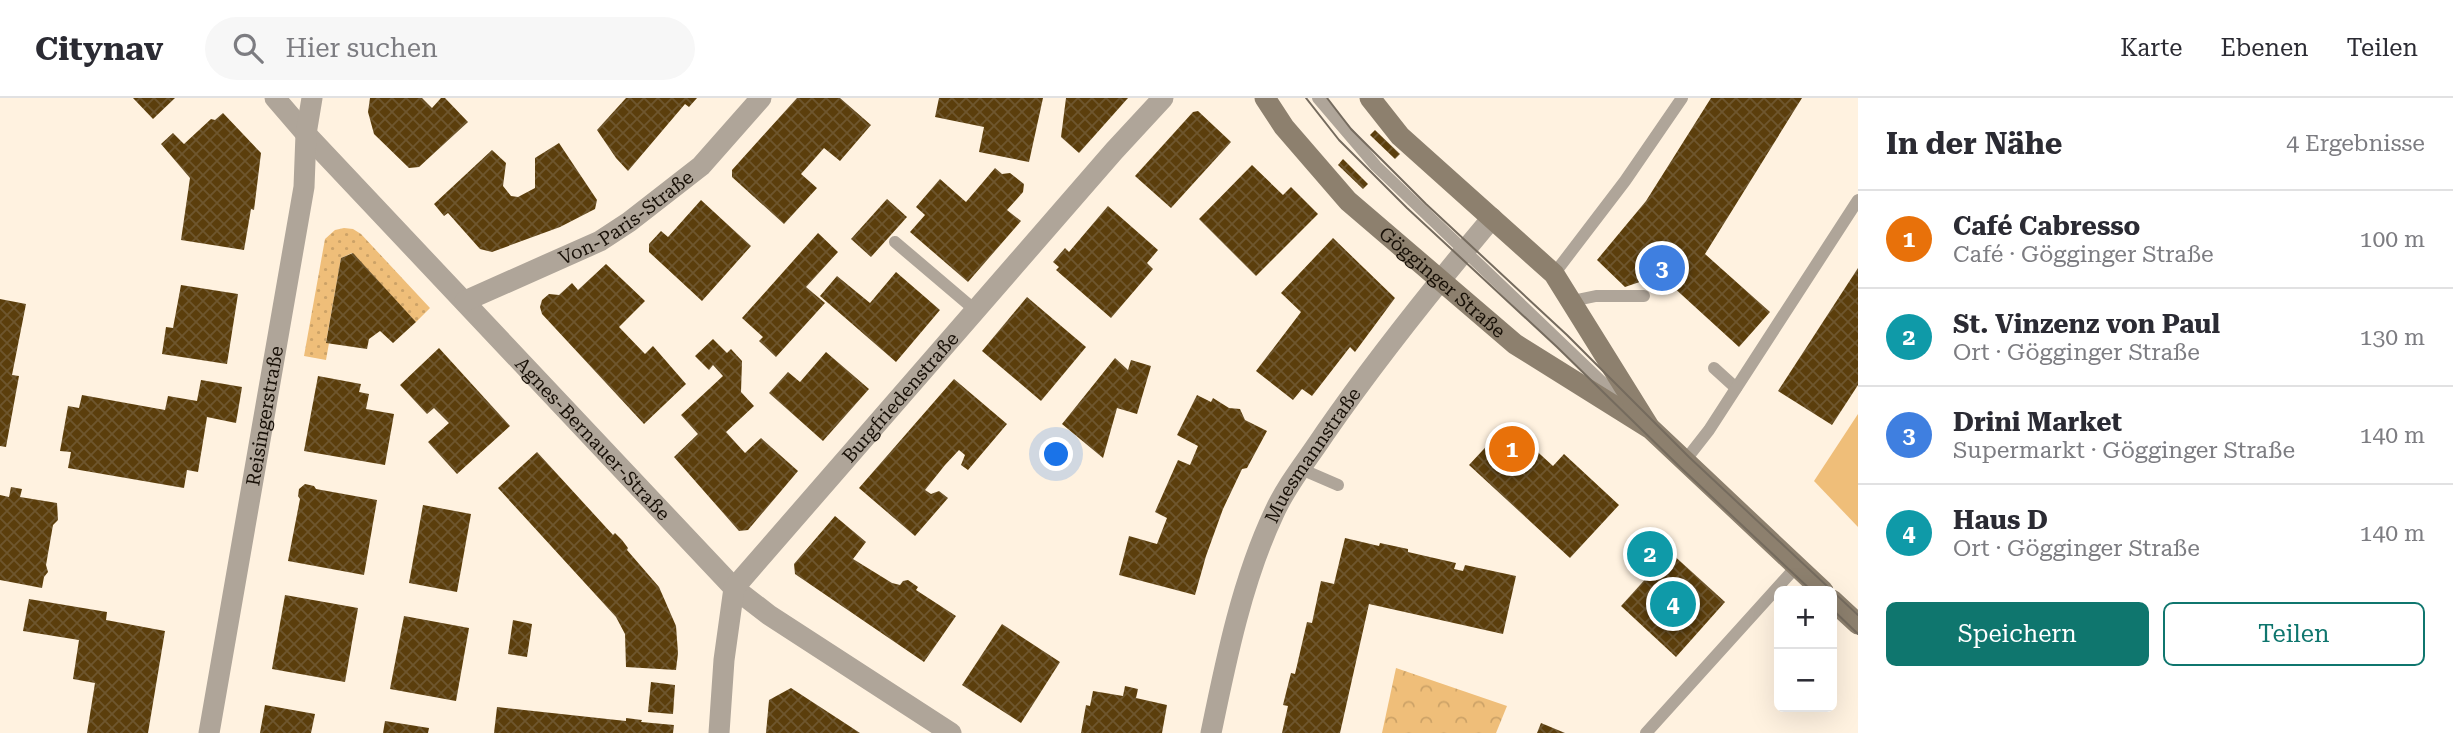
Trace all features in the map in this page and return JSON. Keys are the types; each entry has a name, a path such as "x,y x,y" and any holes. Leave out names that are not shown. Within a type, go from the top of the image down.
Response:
{"main road":[{"name":"Gögginger Straße","path":"1265,98 1284,127 1348,201 1515,344 1651,429 1818,586"},
{"name":"Gögginger Straße","path":"1370,98 1400,136 1554,274 1651,429"},
{"path":"1837,605 1858,624"}],"street":[{"name":"Agnes-Bernauer-Straße","path":"275,98 734,587 769,615 951,733"},
{"name":"Reisingerstraße","path":"209,733 304,187 306,134 312,98"},
{"name":"Von-Paris-Straße","path":"465,300 600,241 629,222 701,166 761,98"},
{"name":"Burgfriedenstraße","path":"734,587 1163,98"},
{"name":"Muesmannstraße","path":"1211,733 1225,667 1255,564 1283,495 1345,405 1492,218"},
{"path":"719,733 724,660 734,587"}],"lane":[{"path":"1318,98 1376,166 1651,429"},
{"path":"1554,274 1625,181 1682,98"},
{"path":"1684,462 1736,388 1858,200"},
{"path":"895,242 975,310"},
{"path":"1572,301 1596,296 1644,296"},
{"path":"1714,368 1736,388"},
{"path":"1301,469 1338,485"},
{"path":"1646,733 1797,567"}],"green space":[{"path":"344,228 361,234 430,308 416,322 352,253 341,258 326,342 329,343 326,360 304,356 325,239 335,230"},
{"path":"1858,414 1858,527 1814,481"},
{"path":"1396,668 1507,706 1496,733 1382,733"}],"building":[{"path":"133,98 175,98 153,119"},
{"path":"370,98 422,98 432,108 441,98 445,98 468,122 419,167 409,168 374,134 368,112"},
{"path":"626,98 697,98 689,107 685,104 628,171 597,130"},
{"path":"797,98 840,98 871,125 840,161 824,148 801,174 817,188 784,224 732,177 732,170"},
{"path":"939,98 1043,98 1029,162 979,152 984,127 935,117"},
{"path":"1066,98 1128,98 1079,153 1061,137"},
{"path":"1711,98 1802,98 1705,254 1770,312 1739,347 1660,275 1625,287 1597,260 1646,201"},
{"path":"1198,111 1231,142 1171,208 1135,176 1193,112"},
{"path":"223,113 261,153 254,210 251,209 244,250 181,240 190,178 161,144 173,133 184,144 211,119 215,120"},
{"path":"1375,130 1400,154 1395,159 1370,135"},
{"path":"559,143 597,200 595,209 560,227 492,252 480,249 448,213 444,216 434,204 492,150 506,163 503,186 511,196 518,197 535,188 535,158"},
{"path":"1343,159 1368,184 1363,189 1338,165"},
{"path":"1252,165 1283,195 1291,187 1318,214 1256,276 1199,219"},
{"path":"995,168 1002,174 1010,173 1024,184 1023,192 1007,210 1021,221 968,282 910,232 925,215 916,207 940,179 966,202"},
{"path":"887,199 907,217 871,257 851,239"},
{"path":"701,200 751,246 702,301 649,252 649,244 661,231 668,237"},
{"path":"1108,206 1158,250 1147,263 1153,269 1111,318 1056,270 1059,267 1053,262 1065,248 1069,252"},
{"path":"818,233 838,252 806,287 825,303 776,357 759,341 763,337 742,318"},
{"path":"1333,238 1395,298 1355,352 1350,347 1312,396 1302,389 1293,400 1256,371 1301,312 1281,293"},
{"path":"353,253 416,322 393,343 380,331 369,339 367,349 326,343 341,258"},
{"path":"606,264 645,301 619,327 645,354 653,346 686,384 644,424 542,314 540,307 542,300 549,294 559,295 572,283 578,290"},
{"path":"1858,268 1858,385 1832,425 1778,391"},
{"path":"896,272 940,310 896,362 820,296 837,276 870,303"},
{"path":"181,285 238,294 227,364 162,354 166,327 173,328"},
{"path":"1027,297 1086,347 1041,401 982,351"},
{"path":"0,299 26,304 12,375 19,376 6,447 0,446"},
{"path":"713,339 727,353 731,349 742,361 741,392 754,406 726,432 745,453 761,438 798,471 748,530 739,531 674,457 698,434 681,415 723,376 713,365 709,370 695,356"},
{"path":"439,348 510,426 457,474 428,442 449,423 434,408 427,414 400,385"},
{"path":"826,352 869,389 823,441 769,393 788,372 800,382"},
{"path":"1115,358 1128,370 1131,360 1151,366 1137,414 1117,408 1103,458 1062,424"},
{"path":"318,376 361,384 359,392 369,394 366,409 394,414 385,465 304,451"},
{"path":"954,379 1007,424 968,470 961,465 965,455 959,450 945,465 925,490 931,494 939,491 948,498 915,536 859,488"},
{"path":"201,380 242,387 236,423 207,417 198,472 187,470 184,488 68,468 71,452 60,451 68,406 79,408 82,395 165,410 168,396 197,401"},
{"path":"1197,395 1211,402 1213,398 1229,408 1240,409 1245,420 1267,431 1247,468 1242,469 1223,509 1195,595 1119,575 1129,536 1157,544 1167,518 1155,512 1178,460 1190,465 1198,446 1177,435"},
{"path":"1507,424 1553,466 1564,454 1619,505 1570,558 1469,465"},
{"path":"537,452 613,535 615,533 622,540 627,550 659,587 676,626 676,670 626,667 625,634 616,617 498,488"},
{"path":"305,484 316,489 377,500 364,575 288,561 300,499 299,489"},
{"path":"11,487 22,489 20,497 57,503 58,520 53,525 46,565 48,572 42,588 0,580 0,495 9,497"},
{"path":"423,505 471,514 457,592 409,583"},
{"path":"835,516 866,542 853,559 892,583 900,585 908,580 918,587 916,590 956,616 924,662 795,574 794,564"},
{"path":"1345,538 1408,549 1408,552 1456,563 1454,569 1463,571 1465,565 1516,576 1503,634 1369,604 1340,733 1282,733 1288,706 1283,705 1291,673 1295,674 1307,622 1312,623 1321,581 1334,584"},
{"path":"1670,552 1725,602 1676,657 1621,606"},
{"path":"285,595 358,608 345,682 272,669"},
{"path":"29,599 107,612 106,620 165,631 148,733 87,733 95,683 73,679 79,640 23,631"},
{"path":"404,616 469,628 456,701 390,689"},
{"path":"513,620 532,624 527,657 508,654"},
{"path":"1002,624 1060,662 1021,723 962,685"},
{"path":"651,682 675,685 673,714 648,712"},
{"path":"1125,686 1138,689 1136,698 1167,705 1162,733 1081,733 1086,705 1090,706 1093,691 1123,696"},
{"path":"791,688 860,733 766,733 769,700"},
{"path":"265,705 315,714 311,733 260,733"},
{"path":"497,707 626,721 626,718 674,725 673,733 494,733"},
{"path":"385,721 429,728 428,733 383,733"},
{"path":"1541,723 1565,733 1537,733"}],"tram line":[{"path":"1306,98 1339,140 1407,208 1807,586"},
{"path":"1327,98 1351,129 1426,204 1567,335 1689,457 1858,615"},
{"path":"1837,614 1858,634"}],"place":[{"name":"Drini Market","path":"1662,268"},
{"name":"Café Cabresso","path":"1512,449"},
{"name":"St. Vinzenz von Paul","path":"1650,554"},
{"name":"Haus D","path":"1673,604"}]}
